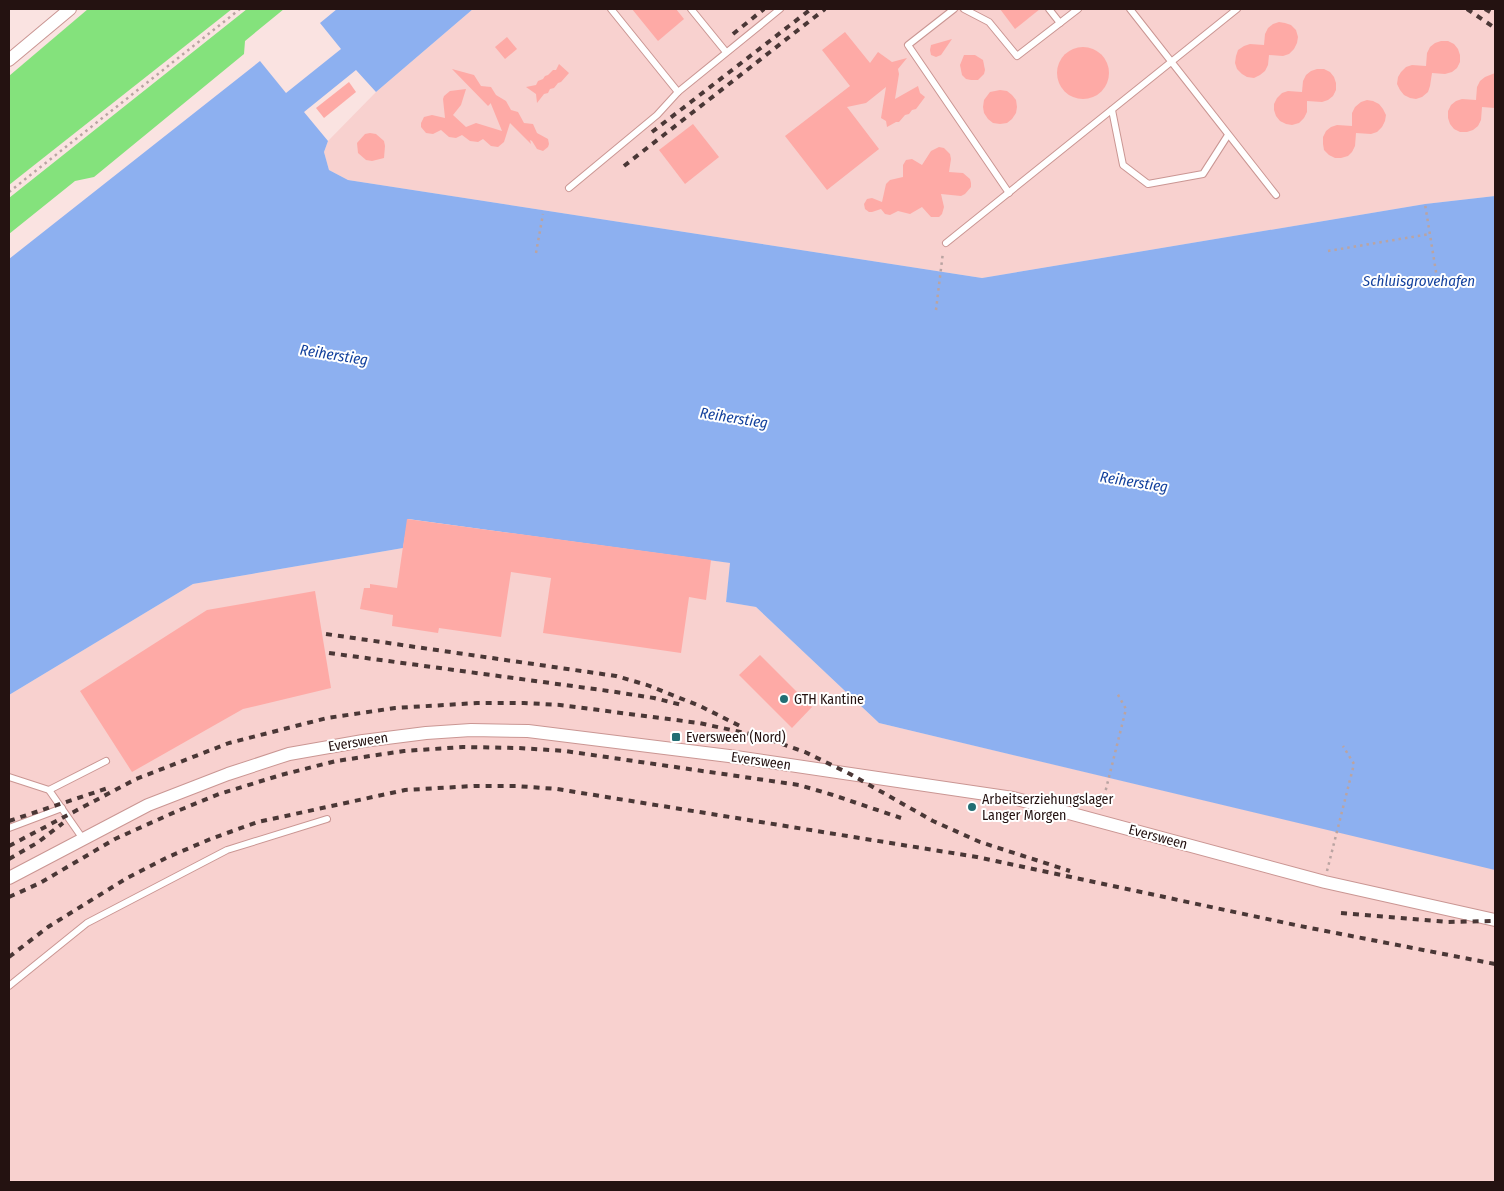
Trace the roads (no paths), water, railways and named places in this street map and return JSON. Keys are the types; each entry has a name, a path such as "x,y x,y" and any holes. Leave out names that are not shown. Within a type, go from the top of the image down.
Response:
{"street":[{"path":"9,60 70,9"},
{"name":"Eversween","path":"9,878 148,805 228,774 289,754 363,741 426,733 472,730 528,731 739,758 1013,798 1325,882 1495,920"}],"lane":[{"path":"611,9 678,92"},
{"path":"691,9 726,52"},
{"path":"569,188 657,115 678,92 780,9"},
{"path":"954,9 908,45 1009,192"},
{"path":"964,9 989,22 1017,56 1078,9"},
{"path":"1049,9 1060,23"},
{"path":"1130,9 1276,195"},
{"path":"946,243 1237,9"},
{"path":"1112,110 1123,165 1148,184 1203,174 1228,135"},
{"path":"49,790 106,761"},
{"path":"9,777 49,790 83,839"},
{"path":"9,828 62,808"},
{"path":"9,986 87,923 227,850 327,819"}],"water":[{"path":"337,9 473,9 376,92 356,70 304,112 328,141 324,152 329,170 348,180 982,278 1425,204 1495,196 1495,870 879,723 756,607 726,602 730,563 408,519 403,548 193,584 9,695 9,259 260,61 286,93 341,49 320,23"}],"railway":[{"path":"733,34 764,9"},
{"path":"652,132 811,9"},
{"path":"624,166 825,9"},
{"path":"1467,9 1495,28"},
{"path":"1485,9 1495,15"},
{"path":"326,634 616,676 647,685 700,706 740,726"},
{"path":"329,653 609,691 654,698 682,705"},
{"path":"9,846 136,779 229,743 327,718 395,708 477,703 524,703 560,705 699,723 759,736 805,752 850,774 933,821 980,842 1070,871"},
{"path":"9,897 40,883 115,839 219,794 336,761 404,751 463,747 565,751 799,785 901,818"},
{"path":"9,957 48,927 127,878 168,857 258,822 405,790 474,786 516,786 557,789 977,857 1300,926 1495,964"},
{"path":"9,821 108,788"},
{"path":"9,859 37,843 63,823"},
{"path":"1341,913 1448,922 1495,921"}],"place":[{"name":"GTH Kantine","path":"784,699"},
{"name":"Eversween (Nord)","path":"676,737"},
{"name":"Arbeitserziehungslager Langer Morgen","path":"972,807"}],"water label":[{"name":"Schluisgrovehafen","path":"1419,281"},
{"name":"Reiherstieg","path":"334,355"},
{"name":"Reiherstieg","path":"734,418"},
{"name":"Reiherstieg","path":"1134,482"}]}
